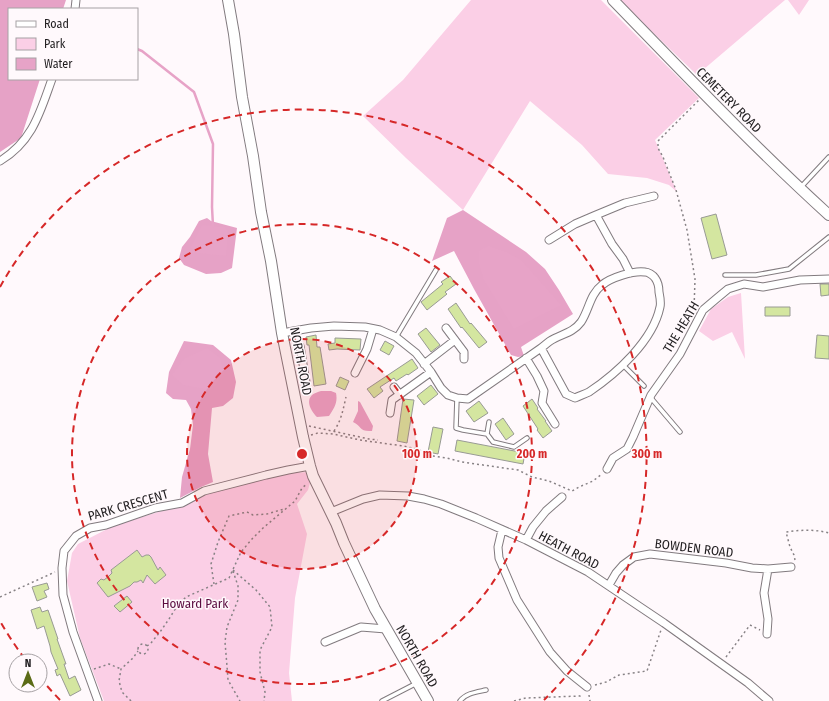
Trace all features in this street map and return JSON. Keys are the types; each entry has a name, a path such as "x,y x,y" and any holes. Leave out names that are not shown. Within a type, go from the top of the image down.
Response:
{"street":[{"name":"NORTH ROAD","path":"228,0 242,97 282,333 303,437 312,471 386,629 428,701"},
{"name":"CEMETERY ROAD","path":"613,0 704,94 829,215"},
{"path":"0,161 23,142 34,127 52,80"},
{"path":"549,240 575,224 596,215 625,203 654,196"},
{"path":"596,215 630,273"},
{"path":"282,333 334,326 365,327 380,330 396,337 416,353 441,388 448,395 468,399 550,341 569,333 581,322 587,311 592,296 601,285 612,279 630,273 645,272 655,278 659,287 660,296 660,307 656,320 639,347 623,365 588,392 575,398 566,394 541,348"},
{"name":"THE HEATH","path":"606,468 613,458 627,448 650,397 680,354 703,310 728,289 744,284 763,287 800,280 829,279"},
{"path":"446,328 464,352 464,358"},
{"path":"355,373 368,348 373,329"},
{"path":"424,364 455,340"},
{"path":"300,346 306,382"},
{"path":"526,358 544,391 542,403 554,424"},
{"path":"290,371 304,368"},
{"path":"390,412 392,400 431,372"},
{"path":"394,387 400,395"},
{"name":"PARK CRESCENT","path":"98,701 73,632 63,595 62,568 64,551 76,536 90,528 106,525 155,508 182,503 204,491 288,470 312,471"},
{"name":"HEATH ROAD","path":"330,512 363,499 380,495 408,496 441,504 476,518 526,540 588,572 664,623 748,683 769,701"},
{"path":"526,540 533,527 546,511 562,497"},
{"path":"502,530 498,547 499,558 517,600 550,652 567,671 587,687"},
{"name":"BOWDEN ROAD","path":"608,585 623,565 634,557 650,554 726,563 752,568 768,569 791,567"},
{"path":"767,634 768,620 764,593 768,569"},
{"path":"325,642 361,627 386,629"}],"lane":[{"path":"800,188 829,157"},
{"path":"725,275 756,275 789,270 829,237"},
{"path":"396,337 436,270"},
{"path":"623,365 644,386"},
{"path":"650,397 680,432"},
{"path":"457,398 456,428 487,434 493,442 514,447 527,438"},
{"path":"487,434 490,422"},
{"path":"382,701 418,683"},
{"path":"460,701 461,698 469,694 486,690"}],"path":[{"path":"694,310 695,279 687,230 676,190 658,148 658,141 704,94"},
{"path":"334,431 342,417 346,397"},
{"path":"301,426 309,426 378,440"},
{"path":"303,437 318,433 333,434 360,440 403,446 417,449 434,456 462,462 518,470 532,477 549,481 572,491 593,481 604,472 606,468"},
{"path":"147,646 160,632 177,606 186,597 229,578 241,552 263,528 295,501 302,488 312,480 312,471"},
{"path":"214,584 211,564 229,516 247,512 253,515 267,514 285,509"},
{"path":"791,567 795,560 786,532 810,530 829,533"},
{"path":"0,597 62,568"},
{"path":"233,570 238,586 238,600 226,626 226,666 228,680 240,701"},
{"path":"233,570 256,590 270,607 272,627 260,650 260,672 265,692 264,701"},
{"path":"514,701 526,698 580,696 587,687 606,682 619,675 647,671 664,623"},
{"path":"721,664 750,625 767,634"},
{"path":"131,701 122,692 119,681 121,669 138,651 138,646 144,644 147,646"},
{"path":"138,651 142,654 146,653 148,650 147,646"},
{"path":"86,671 109,664 121,669"}],"green space":[{"path":"471,0 601,0 699,98 655,140 677,192 669,185 647,178 608,174 582,145 530,101 463,210 406,158 363,116 403,80"},
{"path":"619,0 785,0 697,75"},
{"path":"788,0 809,0 799,15"},
{"path":"741,293 745,359 732,332 713,341 699,331 711,309 728,297"},
{"name":"Howard Park","path":"313,472 308,490 297,504 307,534 295,598 289,673 292,701 104,701 80,638 67,581 72,553 78,544 113,526 168,509 228,487 284,473"}],"shaded area":[{"path":"0,0 66,0 63,8 8,8 8,80 40,80 21,138 0,152"},
{"path":"463,210 526,252 545,269 573,314 521,347 524,356 518,357 511,355 454,251 432,261 447,218"},
{"path":"207,218 211,221 237,228 232,268 221,273 206,274 184,265 179,258 182,247 190,237 199,221"},
{"path":"184,341 213,345 231,360 236,382 233,398 223,406 212,408 208,454 213,482 180,498 182,477 190,449 193,425 191,409 186,400 173,399 166,393 169,372"}],"water":[{"path":"202,225 225,227 228,232 226,256 197,253 191,247"},
{"path":"488,246 506,252 521,260 561,305 514,329 484,280 479,264 479,251"},
{"path":"207,348 220,358 224,374 211,390 183,385 172,375 184,359"},
{"path":"321,391 331,391 336,393 336,400 329,416 317,417 311,410 309,401 313,394"},
{"path":"358,401 360,402 373,426 372,431 365,431 353,422 358,411"}],"building":[{"path":"716,214 727,255 712,259 701,218"},
{"path":"450,276 456,284 445,292 447,294 427,310 421,302 443,284 441,282"},
{"path":"820,284 829,284 829,295 821,296"},
{"path":"456,303 470,324 471,323 487,342 479,348 462,327 461,328 448,309"},
{"path":"765,307 790,307 790,316 765,316"},
{"path":"426,328 440,345 431,352 418,334"},
{"path":"316,335 317,347 320,347 326,384 314,386 309,345 307,345 306,337"},
{"path":"817,335 829,336 829,359 815,358"},
{"path":"335,338 361,339 360,350 329,350 328,344 335,343"},
{"path":"385,341 394,346 389,355 380,350"},
{"path":"412,359 418,368 396,381 394,378 380,387 383,391 374,398 367,389"},
{"path":"340,377 349,381 345,390 336,386"},
{"path":"431,385 438,394 424,405 417,396"},
{"path":"403,399 414,400 407,443 397,441"},
{"path":"532,399 552,431 543,438 523,406"},
{"path":"479,401 488,413 474,422 466,411"},
{"path":"503,418 514,434 506,440 495,424"},
{"path":"433,427 443,429 438,454 428,452"},
{"path":"457,440 525,453 523,464 455,451"},
{"path":"137,550 142,557 149,555 158,570 160,567 166,575 155,584 147,575 143,583 141,580 134,582 130,586 108,597 97,583 101,579 104,580 109,576 112,573 111,570"},
{"path":"47,583 49,589 44,591 47,597 37,601 32,587"},
{"path":"127,596 132,602 120,612 114,606"},
{"path":"40,607 42,612 48,610 66,664 64,664 69,679 75,676 81,690 70,696 60,674 57,676 55,670 58,669 51,652 44,626 37,629 31,610"}],"waterway":[{"path":"138,49 194,92 213,144 213,226"}]}
